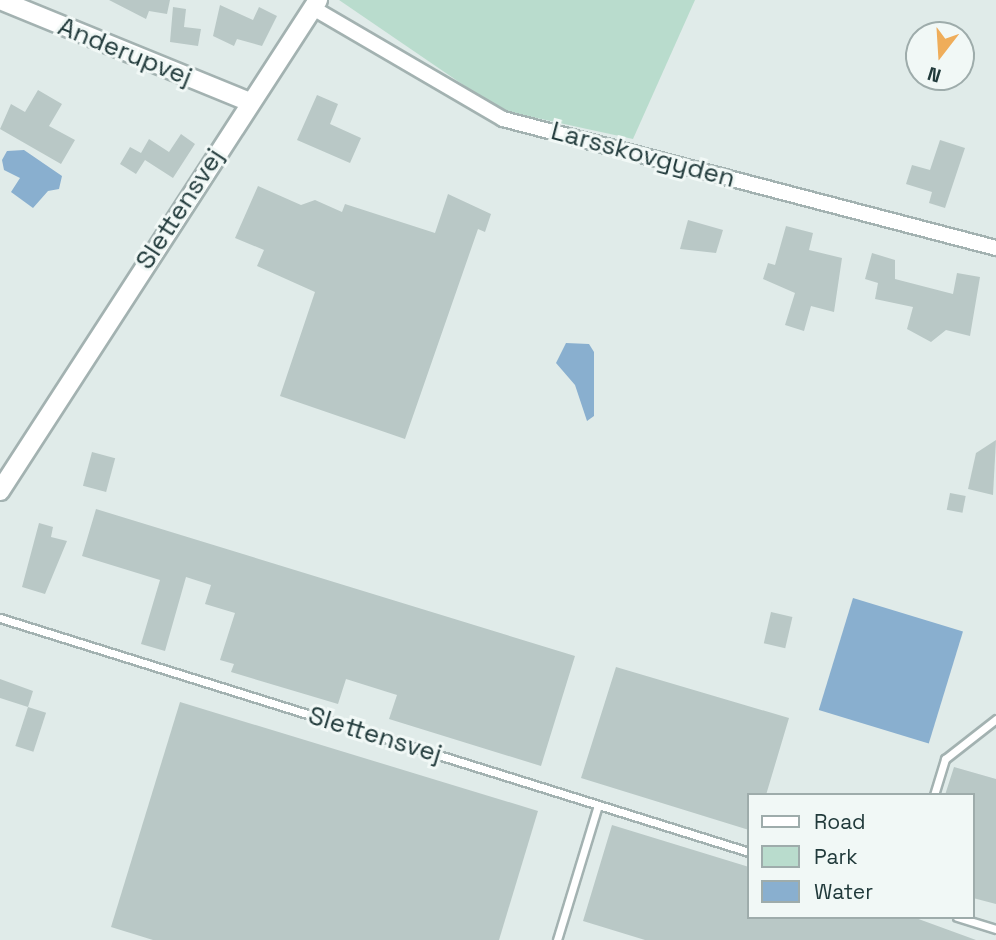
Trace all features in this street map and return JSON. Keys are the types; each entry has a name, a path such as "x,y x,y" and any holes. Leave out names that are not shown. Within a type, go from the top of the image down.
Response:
{"street":[{"name":"Anderupvej","path":"0,0 250,102"},
{"name":"Slettensvej","path":"0,491 315,4"},
{"name":"Larsskovgyden","path":"315,4 503,119 996,248"}],"lane":[{"name":"Slettensvej","path":"0,618 748,852"},
{"path":"935,793 945,759 996,719"},
{"path":"557,940 598,805"},
{"path":"964,919 996,929"}],"green space":[{"path":"339,0 695,0 633,139 500,110"}],"water":[{"path":"24,150 62,176 59,189 48,191 33,208 11,192 20,178 4,170 2,160 7,151"},
{"path":"566,343 589,344 594,352 594,416 587,421 575,385 556,363"},
{"path":"853,598 963,632 929,744 819,710"}],"building":[{"path":"109,0 170,0 167,14 149,11 146,19"},
{"path":"220,5 253,20 259,7 277,16 262,46 237,39 234,46 213,36"},
{"path":"173,7 186,9 184,27 201,29 198,46 170,42"},
{"path":"38,90 62,104 49,126 75,140 61,164 0,129 11,104 25,112"},
{"path":"317,95 338,104 330,124 361,138 350,163 297,140"},
{"path":"181,134 195,144 173,178 145,160 136,174 120,164 130,147 141,153 149,139 169,152"},
{"path":"940,140 965,148 945,208 929,203 932,192 906,184 912,165 930,170"},
{"path":"258,186 301,205 315,200 342,212 345,204 435,233 448,194 491,214 485,232 478,229 405,439 280,396 315,292 257,266 264,250 235,238"},
{"path":"688,220 723,230 716,253 680,249"},
{"path":"786,226 813,233 809,250 842,258 834,312 811,306 804,331 785,325 795,293 763,279 768,263 775,265"},
{"path":"872,253 895,260 895,279 953,294 957,273 980,277 970,336 946,330 931,342 907,329 913,307 875,299 878,283 865,279"},
{"path":"996,440 993,495 968,489 976,453"},
{"path":"92,452 115,458 106,492 83,486"},
{"path":"950,493 966,496 962,513 947,510"},
{"path":"96,509 575,656 541,766 389,719 397,695 346,679 338,704 231,672 234,664 220,660 235,613 205,604 211,585 186,577 165,651 141,644 160,580 82,556"},
{"path":"39,523 53,527 51,537 67,541 45,594 22,587"},
{"path":"771,612 792,617 785,648 764,643"},
{"path":"616,667 789,718 767,793 748,793 748,830 581,778"},
{"path":"0,679 33,691 28,707 0,698"},
{"path":"180,702 538,811 499,940 153,940 111,927"},
{"path":"28,707 46,713 33,752 15,746"},
{"path":"954,767 996,779 996,904 975,899 975,793 946,793"},
{"path":"612,825 748,867 748,919 918,919 976,940 645,940 583,921"}]}
